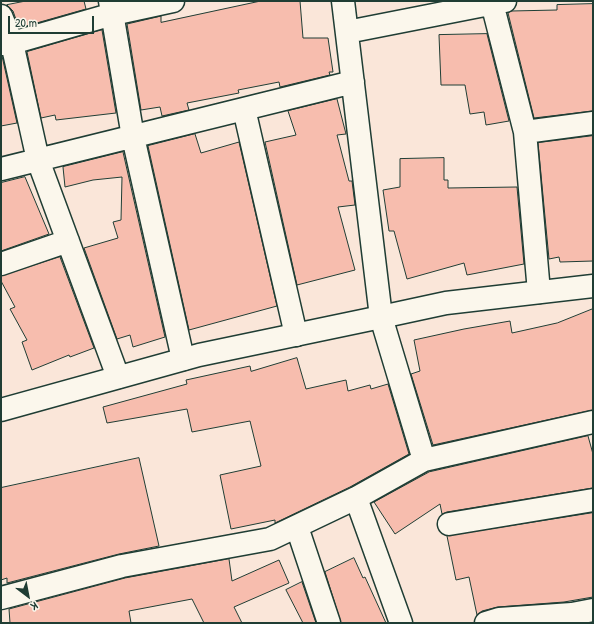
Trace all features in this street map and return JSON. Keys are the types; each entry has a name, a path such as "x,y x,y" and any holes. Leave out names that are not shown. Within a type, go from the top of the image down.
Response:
{"street":[{"path":"6,44 111,8 172,1"},
{"path":"343,1 381,317 424,460"},
{"path":"347,32 499,2 525,132 539,292"},
{"path":"111,8 133,137 184,359"},
{"path":"1,16 6,44 38,160 118,377"},
{"path":"1,169 353,82"},
{"path":"244,109 296,335"},
{"path":"525,132 593,123"},
{"path":"1,264 68,241"},
{"path":"1,410 184,359 446,303 593,286"},
{"path":"1,598 122,566 270,539 356,498 424,460 593,422"},
{"path":"356,498 401,623"},
{"path":"449,524 593,500"},
{"path":"297,527 329,623"},
{"path":"486,623 499,619 572,614 593,610"}],"building":[{"path":"26,1 84,1 86,9 19,28 13,11 7,5"},
{"path":"261,1 300,1 303,38 328,38 333,72 329,72 330,75 280,87 279,82 238,90 239,93 187,103 189,110 162,116 160,107 141,110 127,24 161,16 161,22"},
{"path":"593,4 593,111 534,118 508,13 511,11 557,10 557,5"},
{"path":"102,30 116,113 56,120 55,115 41,118 27,52"},
{"path":"487,34 509,121 486,125 484,112 470,114 465,85 441,85 439,35"},
{"path":"1,56 17,123 1,126"},
{"path":"337,99 346,134 337,135 349,181 352,181 355,205 338,207 355,270 297,285 265,142 296,135 288,111"},
{"path":"195,134 201,153 239,142 277,306 189,330 148,146"},
{"path":"593,136 593,261 560,262 559,257 549,259 538,143"},
{"path":"123,152 165,337 133,347 130,335 117,339 84,248 118,238 113,222 121,220 122,177 93,180 65,187 63,167"},
{"path":"444,158 444,180 448,180 448,188 517,187 524,264 467,275 464,263 407,279 394,231 389,231 383,190 400,187 400,159"},
{"path":"25,177 49,234 1,251 1,183"},
{"path":"60,257 94,348 70,357 69,355 32,370 22,342 27,340 10,309 15,307 1,281 1,276"},
{"path":"593,309 593,410 433,445 411,374 420,371 414,340 510,321 512,333 557,323"},
{"path":"297,358 306,389 346,380 348,391 370,385 371,389 388,384 409,454 350,487 275,523 275,520 231,529 220,475 261,466 250,421 192,432 187,409 107,423 103,407 187,384 186,380 250,366 251,371"},
{"path":"588,436 593,454 593,488 442,514 440,504 395,534 374,502 429,472"},
{"path":"139,458 159,546 119,554 7,583 7,578 1,580 1,488"},
{"path":"593,513 593,597 564,602 498,607 482,611 477,615 469,577 456,580 447,536"},
{"path":"354,558 363,578 365,577 386,623 341,623 325,572"},
{"path":"229,559 232,581 279,560 289,583 234,607 242,623 204,623 192,599 129,611 131,623 10,623 9,609 125,578"},
{"path":"302,582 316,623 303,623 286,590"}]}
